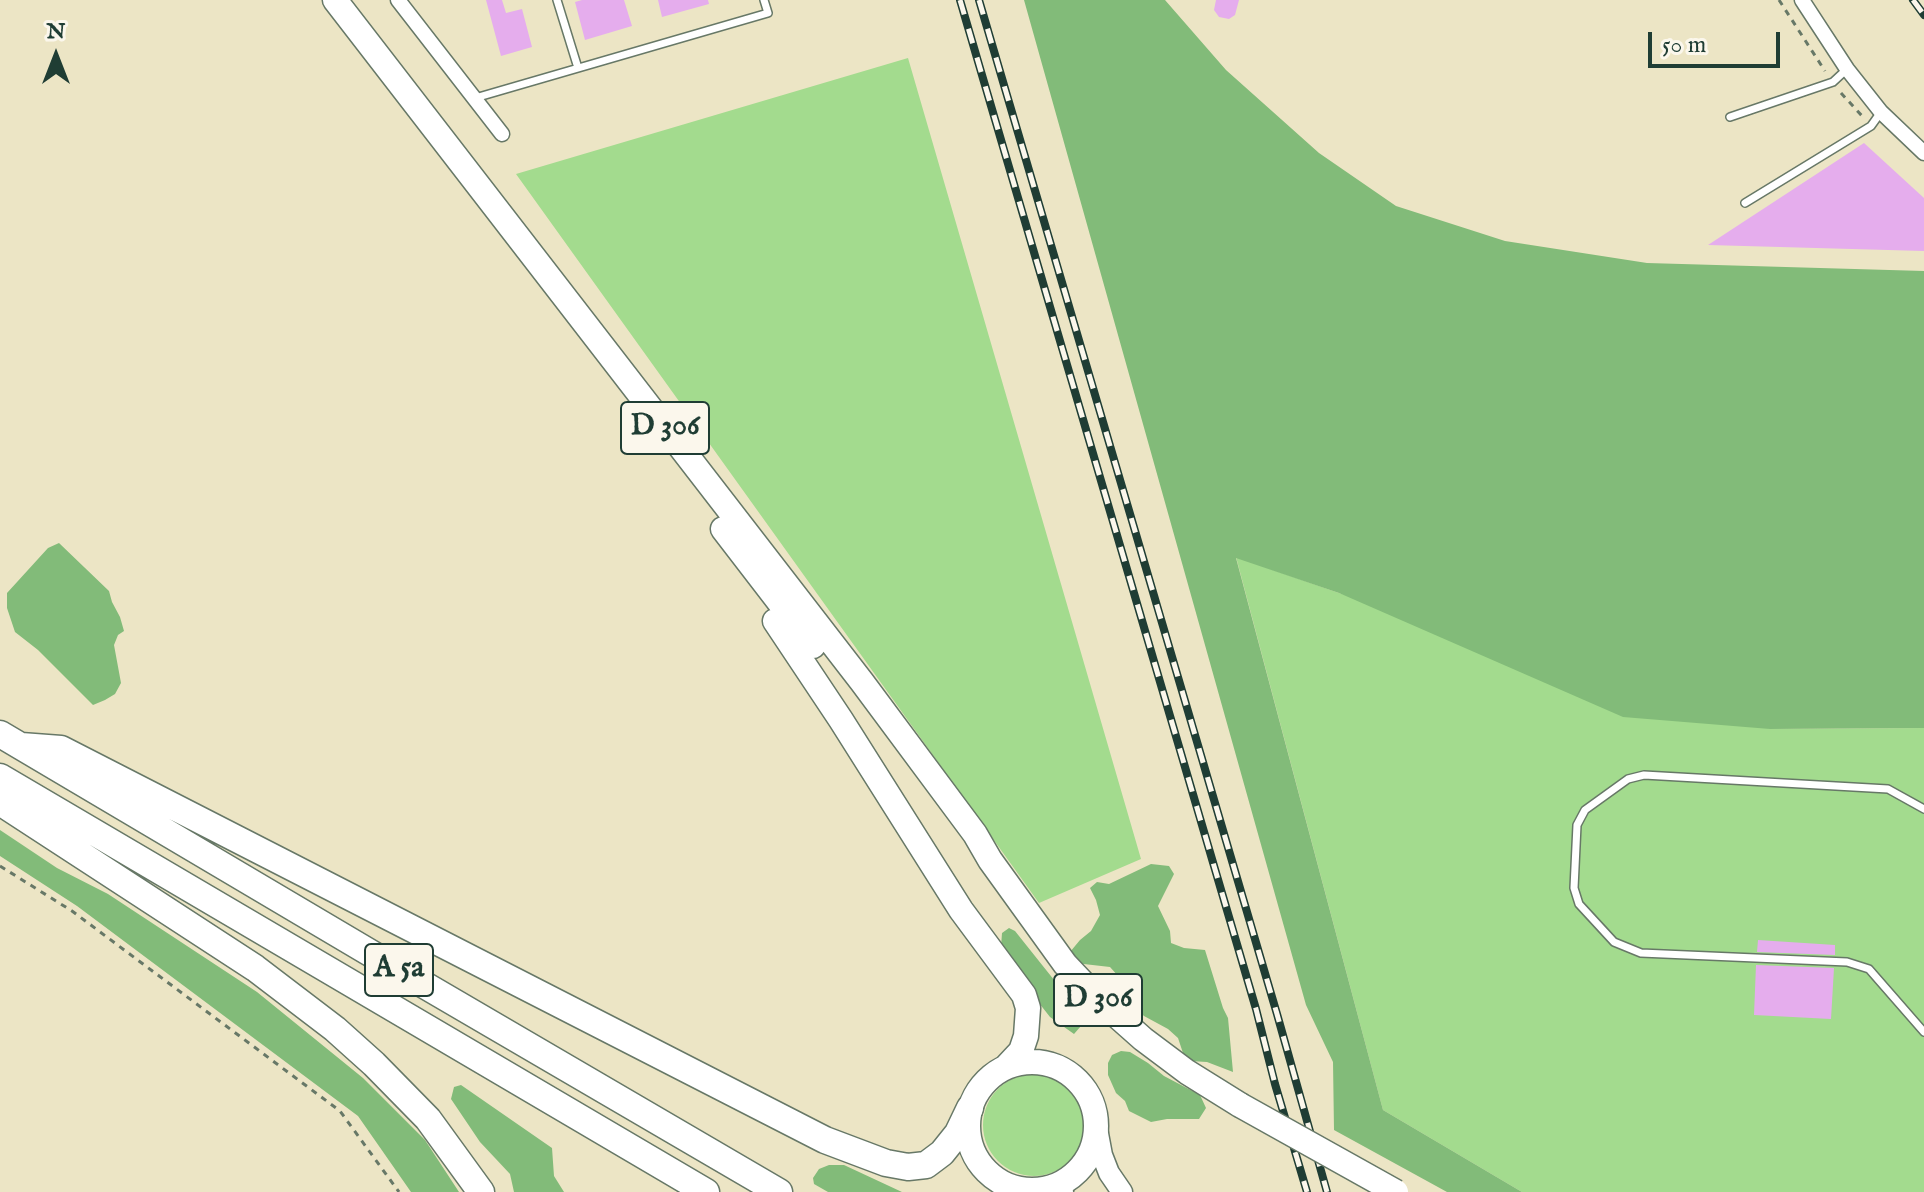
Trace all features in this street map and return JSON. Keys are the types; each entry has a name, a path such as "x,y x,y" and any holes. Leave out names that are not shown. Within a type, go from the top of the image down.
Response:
{"highway":[{"path":"10,740 61,749 825,1140 886,1163 908,1167 926,1165 942,1153 958,1133 970,1108"},
{"name":"A 5a","path":"10,740 779,1192"},
{"name":"A 5a","path":"0,777 706,1192"},
{"path":"0,802 255,968 335,1029 428,1119 481,1192"}],"main road":[{"name":"D 306","path":"317,0 763,582 966,839 990,860"},
{"name":"D 306","path":"335,0 871,695 975,834 990,860 1065,964 1099,1000 1187,1072 1396,1192"},
{"path":"763,582 770,613 961,910 1024,995 1028,1008 1026,1036 1021,1051 1006,1067 989,1078 970,1108 968,1127 971,1147 981,1166 999,1180 1020,1190 1055,1190 1083,1166 1094,1147 1094,1107 1070,1072 1028,1060 1006,1067"}],"street":[{"path":"398,0 502,134"},
{"path":"1802,0 1847,69 1881,112 1924,153"},
{"path":"1096,1123 1105,1164 1122,1192"}],"lane":[{"path":"557,0 578,68"},
{"path":"475,98 768,13 764,0"},
{"path":"1730,117 1833,82 1847,69"},
{"path":"1745,203 1871,126 1881,112"},
{"path":"1924,809 1888,789 1644,775 1628,779 1585,810 1577,825 1574,888 1579,904 1614,942 1641,953 1847,962 1869,969 1924,1032"}],"path":[{"path":"1779,0 1833,82 1871,126"},
{"path":"0,866 72,911 340,1111 399,1192"}],"green space":[{"path":"1024,0 1165,0 1226,70 1319,153 1396,206 1505,241 1647,263 1924,271 1924,728 1770,729 1623,717 1339,593 1236,558 1383,1110 1522,1192 1447,1192 1334,1130 1333,1062 1306,1005"},
{"path":"908,58 1141,859 1039,903 516,174"},
{"path":"59,543 109,591 124,631 118,635 114,645 121,683 115,694 93,705 38,650 15,632 7,608 7,593 48,548"},
{"path":"1236,557 1339,593 1771,729 1924,728 1924,1192 1522,1192 1383,1110"},
{"path":"0,830 57,868 108,894 257,992 363,1078 425,1140 459,1192 411,1192 358,1116 77,906 0,856"},
{"path":"1151,864 1169,866 1174,874 1158,906 1170,931 1171,943 1205,950 1228,1018 1233,1072 1207,1062 1190,1061 1183,1053 1178,1038 1144,1016 1119,993 1119,977 1110,967 1075,963 1070,952 1091,931 1100,915 1090,888 1097,882 1109,884"},
{"path":"1009,928 1015,931 1074,1005 1081,1026 1074,1034 1050,1017 1010,966 1001,947 1002,933"},
{"path":"1121,1051 1130,1052 1164,1076 1200,1095 1206,1108 1199,1119 1151,1122 1129,1111 1108,1075 1112,1055"},
{"path":"1034,1074 1053,1078 1070,1089 1081,1106 1085,1125 1081,1144 1070,1161 1053,1172 1034,1176 1015,1172 998,1161 987,1144 983,1125 987,1106 998,1089 1015,1078"},
{"path":"461,1085 552,1148 554,1176 564,1192 514,1192 510,1174 480,1142 451,1099 454,1087"},
{"path":"844,1165 902,1192 828,1192 814,1184 813,1178 819,1169"}],"building":[{"path":"486,0 502,0 506,13 522,9 532,47 501,56"},
{"path":"624,0 632,26 585,40 575,2"},
{"path":"658,0 708,0 709,4 662,17"},
{"path":"1216,0 1239,0 1235,15 1229,19 1219,17 1214,10"},
{"path":"1864,143 1924,198 1924,251 1708,245"},
{"path":"1758,940 1835,945 1835,955 1757,952"},
{"path":"1756,965 1834,968 1831,1019 1754,1015"}],"railway":[{"path":"960,0 1307,1192"},
{"path":"979,0 1327,1192"},
{"path":"1913,0 1924,15"}]}
